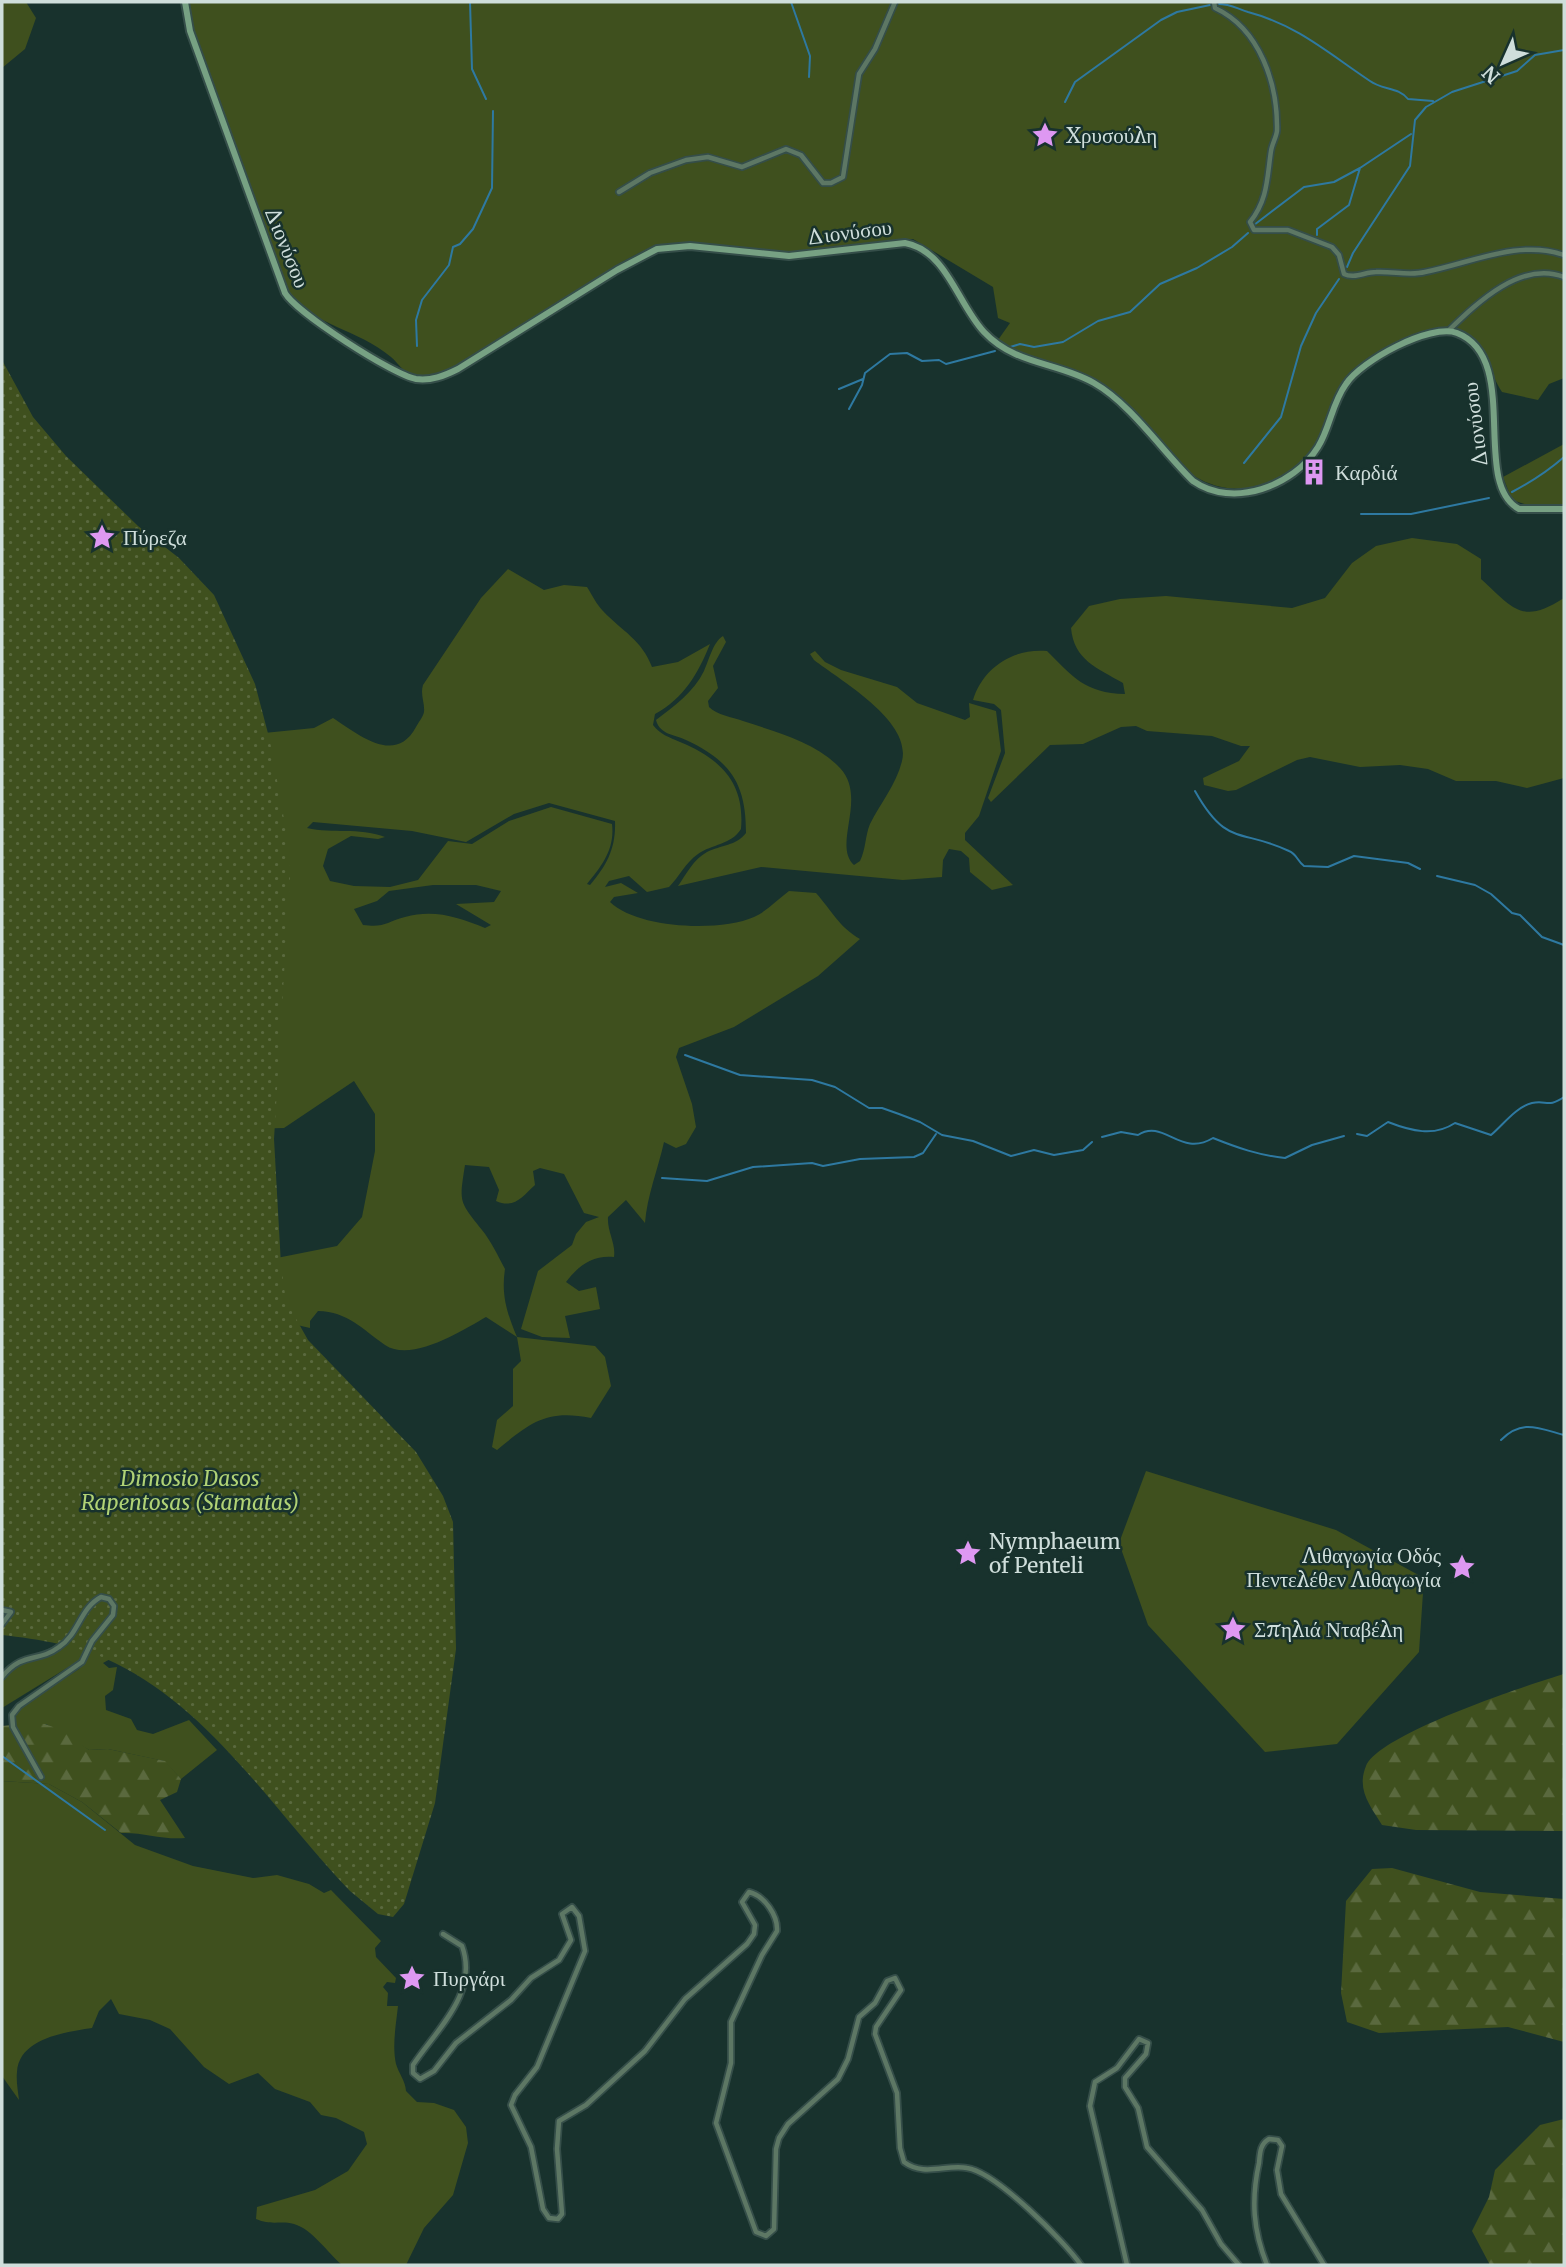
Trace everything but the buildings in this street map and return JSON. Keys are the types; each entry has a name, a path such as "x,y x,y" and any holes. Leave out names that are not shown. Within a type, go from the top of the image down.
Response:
{"main road":[{"name":"Διονύσου","path":"185,2 190,31 285,293 295,307 310,318 407,376 431,379 458,369 617,270 657,249 690,246 789,256 905,243 922,248 934,257 974,320 999,346 1028,361 1095,383 1118,403 1193,481 1213,491 1240,493 1276,484 1307,461 1326,433 1340,394 1358,372 1421,336 1448,331 1469,341 1487,373 1495,415 1498,474 1505,497 1519,509 1564,509"}],"street":[{"path":"619,192 650,173 686,160 710,157 742,167 786,149 800,155 823,183 831,183 843,177 859,75 875,49 895,2"},
{"path":"1214,2 1215,8 1253,38 1272,86 1276,136 1271,150 1269,183 1250,222 1254,230 1288,230 1332,247 1339,255 1346,276 1373,272 1425,272 1524,248 1541,248 1564,256"},
{"path":"1448,331 1469,311 1518,278 1542,271 1564,277"},
{"path":"2,1677 16,1662 58,1648 77,1626 87,1605 101,1597 109,1599 114,1606 113,1615 92,1642 82,1662 19,1706 12,1715 13,1727 41,1777"},
{"path":"2,1610 11,1612 2,1624"},
{"path":"443,1934 462,1946 468,1969 453,2012 413,2065 413,2073 420,2079 434,2071 456,2043 511,2000 531,1978 561,1958 571,1940 562,1914 572,1907 578,1913 585,1951 537,2067 515,2095 511,2105 531,2147 543,2209 549,2218 558,2219 562,2214 556,2138 559,2121 586,2105 645,2051 679,2006 751,1940 755,1923 742,1902 750,1892 759,1896 771,1912 777,1931 762,1955 731,2022 731,2063 716,2123 756,2232 766,2236 774,2229 776,2149 781,2134 788,2124 838,2079 848,2059 859,2017 875,2003 887,1981 895,1978 901,1984 900,1993 876,2027 875,2034 897,2093 900,2148 904,2162 923,2169 961,2167 983,2172 1010,2193 1081,2265"},
{"path":"1127,2265 1090,2106 1096,2082 1117,2068 1139,2039 1148,2043 1148,2050 1125,2078 1125,2084 1138,2108 1144,2140 1157,2159 1202,2210 1221,2244 1239,2265"},
{"path":"1267,2265 1254,2224 1253,2198 1262,2147 1269,2139 1278,2140 1282,2146 1277,2170 1281,2194 1324,2265"}],"green space":[{"path":"2,2 26,2 36,18 25,49 2,68"},
{"path":"189,2 1564,2 1564,378 1549,384 1538,400 1502,392 1485,356 1471,337 1448,327 1435,328 1409,338 1351,371 1338,391 1325,429 1315,447 1287,474 1270,483 1251,488 1213,485 1194,476 1102,383 1032,359 998,340 1010,323 998,318 993,287 913,239 787,252 695,243 665,245 639,253 620,263 460,366 430,376 412,375 378,347 311,313 287,290 193,30"},
{"name":"Dimosio Dasos Rapentosas (Stamatas)","path":"2,360 33,417 66,456 138,526 179,558 214,595 255,684 270,741 286,830 290,876 274,1139 281,1265 286,1301 308,1340 416,1452 443,1496 453,1522 456,1649 435,1803 404,1904 393,1917 378,1914 350,1891 242,1766 183,1708 150,1683 115,1663 88,1652 45,1641 2,1635"},
{"path":"1564,444 1564,505 1534,507 1512,500 1503,477"},
{"path":"1412,538 1457,544 1481,559 1481,579 1519,610 1538,611 1564,598 1564,778 1527,788 1496,781 1456,781 1428,769 1400,765 1360,767 1310,757 1297,760 1236,790 1228,791 1204,785 1203,778 1239,761 1250,746 1241,746 1212,736 1147,731 1136,726 1121,727 1083,744 1050,745 991,802 988,798 1005,753 1001,710 994,704 973,700 984,678 1001,662 1023,653 1047,651 1073,676 1090,687 1125,694 1123,683 1088,662 1073,639 1071,628 1089,606 1120,599 1166,596 1292,608 1325,598 1352,563 1376,546"},
{"path":"508,569 544,590 564,585 587,587 601,609 643,650 652,667 678,662 710,644 689,684 674,701 655,714 653,725 665,735 707,756 727,775 739,798 741,829 732,838 693,858 669,887 647,892 629,876 609,881 605,887 621,883 638,893 614,897 610,902 640,918 659,923 701,926 739,922 754,917 789,891 816,893 841,924 860,939 818,976 734,1027 679,1048 676,1057 692,1104 696,1127 686,1144 676,1148 664,1142 645,1223 626,1200 608,1217 614,1257 587,1262 566,1282 579,1291 596,1287 600,1309 565,1316 570,1338 542,1337 521,1329 538,1271 572,1245 576,1234 586,1222 599,1217 584,1213 564,1174 540,1168 533,1171 535,1185 522,1197 508,1204 496,1201 499,1190 489,1167 465,1165 463,1201 505,1269 506,1304 517,1337 486,1317 437,1343 409,1350 396,1349 385,1345 338,1314 318,1311 310,1321 310,1328 297,1325 247,1264 337,1246 362,1217 375,1151 375,1114 354,1081 284,1128 244,1129 2,646 253,734 314,728 333,718 365,738 387,746 398,744 407,738 422,718 423,685 481,598","holes":["549,803 615,821 614,840 609,856 590,885 587,884 609,849 612,824 551,807 509,821 472,844 448,841 418,880 390,887 354,886 330,881 323,866 328,849 351,836 378,839 385,837 365,832 307,828 313,822 412,831 466,842 514,814","433,885 476,885 501,891 494,902 456,904 491,925 485,928 455,918 426,914 370,926 363,925 354,909 377,901 389,891"]},
{"path":"723,636 726,642 713,666 718,688 708,701 709,707 720,714 807,745 840,768 848,780 851,793 846,846 854,865 860,861 870,824 900,769 902,746 896,731 872,703 814,660 810,654 815,651 825,662 841,670 897,687 917,703 965,720 970,717 969,703 996,711 1001,751 979,816 965,833 965,840 1013,885 992,890 970,872 969,858 961,851 949,849 943,860 942,877 903,880 761,867 678,886 702,855 733,843 746,833 743,801 733,776 714,756 664,731 656,720 695,686 714,647"},
{"path":"517,1337 595,1346 605,1357 611,1386 591,1418 562,1415 540,1420 519,1432 497,1450 492,1447 497,1420 513,1406 513,1369 521,1361"},
{"path":"1146,1471 1336,1530 1424,1578 1419,1652 1337,1744 1265,1752 1148,1625 1119,1543"},
{"path":"70,1640 84,1651 80,1660 2,1708 2,1680 10,1672 26,1661 52,1651"},
{"path":"95,1643 123,1652 103,1663 109,1668 117,1667 113,1690 105,1696 106,1710 131,1719 137,1730 153,1734 189,1720 217,1750 181,1779 164,1761 108,1749 89,1750 46,1724 15,1725 14,1715 20,1707 79,1669"},
{"path":"1564,1674 1564,1831 1416,1830 1382,1825 1369,1805 1363,1783 1366,1766 1377,1753 1397,1740 1456,1712"},
{"path":"45,1724 61,1730 89,1750 108,1749 165,1761 181,1779 177,1792 160,1800 185,1838 121,1833 82,1802 49,1784 2,1781 2,1726"},
{"path":"2,1781 49,1784 82,1802 135,1845 193,1866 253,1878 277,1875 309,1884 324,1893 331,1890 381,1941 375,1948 376,1957 396,1978 395,1983 387,1982 383,1987 388,1993 387,2006 398,2006 395,2057 406,2091 417,2102 434,2103 454,2110 466,2127 468,2143 453,2195 424,2228 406,2265 342,2265 301,2227 256,2219 257,2207 315,2190 348,2171 367,2144 364,2132 336,2118 321,2115 310,2102 275,2089 258,2073 229,2084 204,2067 170,2029 150,2020 119,2014 111,1999 99,2011 92,2028 57,2035 26,2051 17,2072 19,2100 2,2076"},
{"path":"1392,1868 1480,1892 1564,1899 1564,2042 1508,2027 1379,2033 1347,2022 1341,1993 1346,1901 1372,1869"},
{"path":"1564,2119 1564,2265 1490,2265 1472,2231 1489,2197 1495,2170 1540,2125"}],"waterway":[{"path":"470,2 472,69 486,99"},
{"path":"791,2 810,56 809,77"},
{"path":"1217,4 1233,6 1282,24 1375,84 1400,92 1408,99 1433,101"},
{"path":"1065,102 1075,82 1161,20 1177,12 1210,5"},
{"path":"1347,267 1353,253 1410,166 1415,120 1426,107 1452,92 1517,71 1535,55 1564,50"},
{"path":"417,346 416,320 422,300 449,265 453,247 460,244 473,229 492,188 493,111"},
{"path":"1317,235 1317,229 1349,205 1360,168 1411,134"},
{"path":"1254,225 1304,187 1334,182 1360,168"},
{"path":"1007,348 1020,344 1034,347 1063,342 1098,321 1130,312 1160,284 1197,268 1232,247 1248,233"},
{"path":"1244,463 1281,417 1301,346 1316,313 1339,279"},
{"path":"849,409 862,385 865,373 890,354 907,353 922,361 939,360 946,364 995,351"},
{"path":"839,389 863,379"},
{"path":"1512,492 1564,457"},
{"path":"1361,514 1411,514 1489,498"},
{"path":"1195,791 1206,809 1226,829 1289,851 1304,866 1328,867 1354,856 1408,863 1420,869"},
{"path":"1437,876 1475,885 1491,894 1512,913 1520,915 1542,937 1564,945"},
{"path":"685,1055 740,1075 812,1080 835,1087 869,1108 882,1108 920,1122 942,1135 973,1141 1011,1156 1034,1150 1054,1155 1083,1150 1092,1142"},
{"path":"1357,1134 1367,1136 1388,1122 1422,1131 1439,1130 1455,1123 1491,1135 1526,1105 1537,1102 1551,1103 1564,1097"},
{"path":"1102,1137 1121,1132 1138,1135 1156,1131 1191,1144 1213,1138 1248,1151 1285,1158 1312,1145 1344,1136"},
{"path":"662,1178 707,1181 753,1167 812,1163 823,1166 860,1159 914,1157 923,1153 936,1134"},
{"path":"1501,1440 1523,1427 1564,1435"},
{"path":"2,1756 105,1830"}],"place":[{"name":"Χρυσούλη","path":"1045,135"},
{"name":"Καρδιά","path":"1314,472"},
{"name":"Πύρεζα","path":"102,537"},
{"name":"Nymphaeum of Penteli","path":"968,1553"},
{"name":"Λιθαγωγία Οδός Πεντελέθεν Λιθαγωγία","path":"1462,1567"},
{"name":"Σπηλιά Νταβέλη","path":"1233,1629"},
{"name":"Πυργάρι","path":"412,1978"}]}
